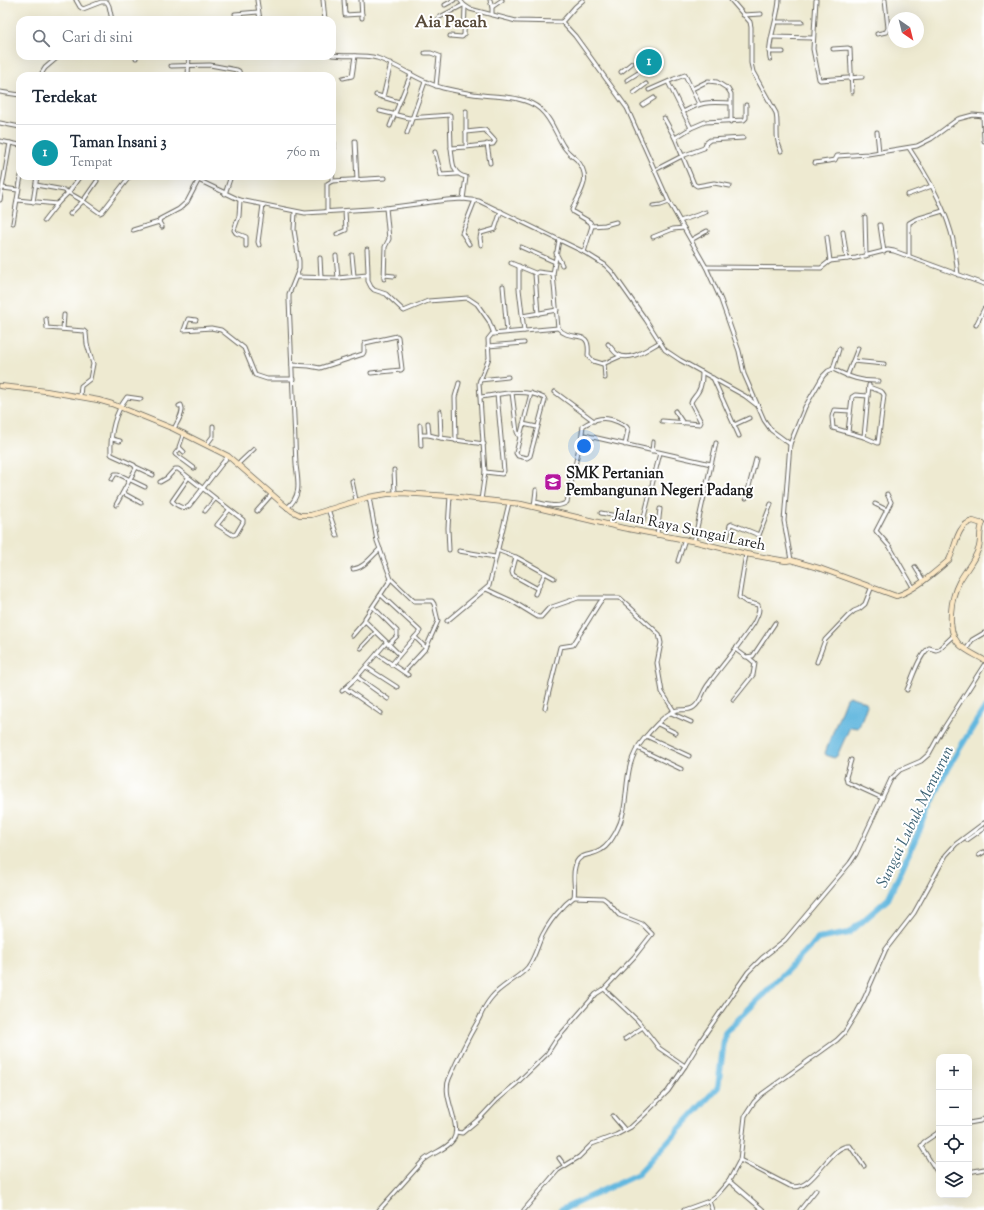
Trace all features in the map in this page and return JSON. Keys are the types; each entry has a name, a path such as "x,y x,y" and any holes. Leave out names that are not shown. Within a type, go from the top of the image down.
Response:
{"street":[{"path":"76,0 83,9 101,2 107,2 111,16"},
{"path":"257,0 259,16"},
{"path":"324,0 325,16"},
{"path":"344,0 345,15 362,14"},
{"path":"361,0 362,18"},
{"path":"445,5 454,0"},
{"path":"460,0 464,5 492,16 516,21 562,22 575,36 627,108 669,202 706,267 731,326 744,374 758,406 771,430 790,444"},
{"path":"490,0 492,16"},
{"path":"492,7 502,0"},
{"path":"562,22 575,6 583,0"},
{"path":"731,0 750,22 753,72 776,113 777,142 781,151"},
{"path":"770,59 769,52 776,22 779,0"},
{"path":"816,0 813,38 819,79 862,77"},
{"path":"877,34 886,32 888,28 885,0"},
{"path":"438,18 464,5"},
{"path":"450,36 462,37 464,35 464,5"},
{"path":"235,14 258,12"},
{"path":"743,15 761,14"},
{"path":"776,22 802,22"},
{"path":"772,37 813,38"},
{"path":"833,48 850,49 852,92"},
{"path":"769,52 783,52"},
{"path":"425,53 440,56 436,86"},
{"path":"336,55 376,58 391,63 425,82 436,86 481,95 525,101 534,104 549,119 565,149 581,167 585,180 572,210 590,222 592,226"},
{"path":"343,78 352,76 355,56"},
{"path":"42,72 54,60"},
{"path":"188,72 189,60"},
{"path":"383,97 391,63"},
{"path":"621,72 632,63"},
{"path":"627,80 654,63"},
{"path":"171,66 210,65 235,69 239,72"},
{"path":"390,126 411,74"},
{"path":"650,90 685,76 699,104"},
{"path":"692,89 706,81 717,82 722,85 730,92 731,122"},
{"path":"408,133 425,82"},
{"path":"668,82 691,128"},
{"path":"634,92 646,84"},
{"path":"0,92 16,94"},
{"path":"376,95 399,102"},
{"path":"643,105 654,98"},
{"path":"683,112 699,104 707,102 730,103"},
{"path":"675,138 691,128 705,122 731,122 746,119 746,105"},
{"path":"466,110 466,147"},
{"path":"380,111 413,118 450,115 453,164 458,174"},
{"path":"815,163 835,160 837,156 879,152 921,145 958,119 974,115 983,116 984,141"},
{"path":"664,118 675,138 696,186 714,183 730,186"},
{"path":"0,123 16,126"},
{"path":"451,148 493,144 495,141 485,130 466,132"},
{"path":"771,133 777,132"},
{"path":"877,132 879,152"},
{"path":"655,170 682,156 704,148 706,143 710,140 743,138"},
{"path":"0,141 16,144"},
{"path":"354,141 357,180"},
{"path":"0,200 10,143"},
{"path":"487,144 490,163"},
{"path":"908,148 928,177 951,231 958,275"},
{"path":"435,152 441,175 458,174 466,177 471,175"},
{"path":"463,199 466,177"},
{"path":"327,212 327,184 332,181 385,178"},
{"path":"13,223 20,180"},
{"path":"33,202 37,180"},
{"path":"44,221 78,180"},
{"path":"36,185 69,192 98,212 101,212 127,180"},
{"path":"225,194 229,180"},
{"path":"70,214 83,201 98,181"},
{"path":"132,230 159,222 160,219 179,208 187,202 198,181 240,200 305,213 386,208 463,199 475,200 501,211 584,252 604,265 612,272 665,350 745,396 758,406"},
{"path":"907,195 932,186"},
{"path":"2,188 18,190"},
{"path":"17,200 57,204 59,202"},
{"path":"240,200 239,216 234,230 236,233 246,237 246,246"},
{"path":"469,244 462,232 475,200"},
{"path":"653,206 669,202"},
{"path":"259,245 258,242 263,205"},
{"path":"384,280 385,247 389,239 386,208"},
{"path":"345,211 346,236"},
{"path":"481,245 481,233 496,229 501,211"},
{"path":"909,256 910,223 916,219 943,211"},
{"path":"288,508 297,496 298,487 289,300 289,294 299,269 294,230 295,212"},
{"path":"680,221 706,212"},
{"path":"865,217 866,256"},
{"path":"159,222 162,227"},
{"path":"592,226 606,225 616,222"},
{"path":"880,225 884,252"},
{"path":"584,252 592,226"},
{"path":"653,237 673,229 684,228"},
{"path":"337,234 345,231"},
{"path":"691,240 707,231"},
{"path":"843,232 847,260"},
{"path":"827,237 830,261"},
{"path":"558,240 552,274 558,328"},
{"path":"521,247 555,262"},
{"path":"367,249 368,281 371,287 374,290 386,294 404,311 432,300 465,297 477,304 485,315 494,334"},
{"path":"706,267 821,268 830,261 847,260 888,250 909,256 984,284"},
{"path":"556,253 562,265"},
{"path":"352,255 354,276"},
{"path":"336,256 338,278"},
{"path":"320,258 321,277"},
{"path":"511,263 535,273 552,274"},
{"path":"519,266 519,289 524,331"},
{"path":"535,273 538,314"},
{"path":"296,277 338,278 368,274"},
{"path":"384,275 394,276"},
{"path":"502,286 507,332"},
{"path":"976,325 984,309"},
{"path":"522,316 557,310"},
{"path":"63,329 64,315"},
{"path":"46,319 47,328 84,331 87,335 87,344 93,364 91,378 81,386 80,396"},
{"path":"196,320 188,319 184,330 211,328 221,330 244,348 254,372 258,376 267,378 293,379"},
{"path":"482,500 485,472 479,383 489,358 488,339 494,334 558,328 568,335 584,338 589,345 588,355 590,359 600,364 621,356 634,355 660,342"},
{"path":"292,365 320,368 364,353 363,346 365,343 397,336 400,346 402,370 371,373"},
{"path":"488,346 524,343"},
{"path":"608,344 618,355 621,356"},
{"path":"847,376 858,348"},
{"path":"791,560 784,521 790,444 805,407 823,376 828,371 833,369 839,349"},
{"path":"853,361 884,364"},
{"path":"604,363 605,378"},
{"path":"833,369 847,376 869,382 879,381"},
{"path":"662,421 698,425 701,423 691,403 700,387 702,372"},
{"path":"480,380 508,377"},
{"path":"713,378 739,436"},
{"path":"864,437 869,382"},
{"path":"456,441 455,397 459,383"},
{"name":"Jalan Raya Sungai Lareh","path":"0,386 46,391 98,400 184,433 228,456 288,508 296,513 305,515 317,514 356,500 395,493 450,496 509,503 535,504 623,528 694,541 746,554 786,561 791,560 872,586 896,596 913,587"},
{"path":"850,412 836,410 833,412 833,428 864,437 876,443 879,441 884,397 882,392 869,387"},
{"path":"554,392 594,421"},
{"path":"481,397 512,393 531,393 544,397 545,400 528,458 516,454 531,393"},
{"path":"512,393 517,432 520,436"},
{"path":"485,472 502,474 504,471 497,394"},
{"path":"848,432 853,396 868,396"},
{"path":"141,398 128,397 119,407 116,415 112,439 112,455 153,475"},
{"path":"174,429 183,411 183,406 179,406"},
{"path":"440,411 441,438"},
{"path":"675,411 683,423"},
{"path":"536,490 535,504 560,506 567,502 583,426 600,419 609,418 626,425 628,429 625,445"},
{"path":"734,425 749,418"},
{"path":"428,423 429,435"},
{"path":"523,424 537,427"},
{"path":"420,425 421,446"},
{"path":"207,444 213,436 213,426"},
{"path":"184,433 179,449 175,454 194,468"},
{"path":"582,434 711,464"},
{"path":"421,435 484,444"},
{"path":"112,439 120,441"},
{"path":"652,451 653,442"},
{"path":"694,541 716,443"},
{"path":"179,449 184,452"},
{"path":"238,464 254,449"},
{"path":"601,513 642,521 660,453"},
{"path":"188,478 172,499 177,506 187,508 228,456"},
{"path":"746,498 756,459"},
{"path":"116,505 136,467"},
{"path":"160,482 167,478 175,469 178,469 243,520 244,522 233,536 217,525 229,510"},
{"path":"394,470 395,493"},
{"path":"112,479 116,474 146,487"},
{"path":"352,481 356,500"},
{"path":"123,493 141,503"},
{"path":"257,511 272,494"},
{"path":"887,494 891,501 888,510 876,531 890,548 913,587 948,560 952,554 963,526 973,521 983,523 979,550 960,580 954,594 951,625 953,636 961,646 984,660"},
{"path":"449,550 448,528 450,496"},
{"path":"369,497 380,549 385,558 391,578 414,601 430,600 433,602 438,621 426,648 404,672"},
{"path":"205,511 215,499"},
{"path":"447,621 486,589 491,582 495,557 509,503"},
{"path":"696,535 705,533 727,540 730,526 732,524 758,535 771,504"},
{"path":"875,504 888,510"},
{"path":"657,535 660,509"},
{"path":"328,510 337,536"},
{"path":"678,561 685,540"},
{"path":"353,569 365,563 380,549"},
{"path":"497,550 516,557 554,578"},
{"path":"459,551 495,557"},
{"path":"575,897 574,868 577,860 580,857 600,850 607,845 618,830 624,812 630,762 637,748 646,736 671,713 674,711 687,710 696,706 705,688 754,623 759,608 756,604 746,602 739,597 746,554"},
{"path":"516,557 512,572 513,575 538,589"},
{"path":"915,567 923,580"},
{"path":"535,594 545,573"},
{"path":"352,636 365,621 365,618 391,578"},
{"path":"817,662 825,640 848,616 854,611 860,609 865,604 872,586"},
{"path":"486,589 512,601 538,617 541,617 549,608 578,598 620,598 659,634 661,643 657,663 662,692 674,711"},
{"path":"381,594 420,629 420,632 399,654 391,665"},
{"path":"545,708 558,650 561,646 573,645 604,598"},
{"path":"372,607 397,631 397,636 377,654 357,678 344,690 381,712"},
{"path":"365,621 399,654"},
{"path":"748,657 755,653 775,623"},
{"path":"361,648 376,632"},
{"path":"966,650 972,640 984,633"},
{"path":"907,690 923,655 927,650 929,648 936,650 939,649 953,636"},
{"path":"415,637 426,648"},
{"path":"733,700 754,672 755,663 735,649"},
{"path":"377,654 391,665 408,675"},
{"path":"524,1210 551,1176 564,1165 580,1157 592,1144 625,1130 640,1120 674,1083 701,1040 748,972 762,958 785,940 850,863 891,779 900,770 921,761 929,754 984,665"},
{"path":"366,666 397,687"},
{"path":"357,678 388,699"},
{"path":"671,713 691,722"},
{"path":"658,724 676,733"},
{"path":"646,736 689,756"},
{"path":"637,748 681,769"},
{"path":"851,760 846,778 847,782 882,798"},
{"path":"684,1210 709,1201 721,1192 729,1181 740,1160 745,1116 754,1102 762,1094 837,1040 844,1033 864,999 886,949 914,913 946,855 956,844 984,823"},
{"path":"967,840 984,828"},
{"path":"979,855 984,852"},
{"path":"379,1210 423,1161 431,1154 450,1144 455,1136 456,1132 447,1086 471,1032 490,998 527,968 534,957 542,936 562,908 575,897 603,898 619,915 642,924 652,934 634,957 604,988 596,994 556,1040 547,1054 470,1127 461,1133 456,1132"},
{"path":"604,988 643,1027 659,1048 685,1066"},
{"path":"625,1039 643,1027"},
{"path":"613,1116 625,1130"},
{"path":"972,1122 984,1118"},
{"path":"936,1134 920,1146 936,1170"},
{"path":"740,1160 790,1186 796,1187 812,1178 839,1149 845,1146 850,1146 864,1166"},
{"path":"559,1158 564,1165"},
{"path":"972,1171 984,1169"},
{"path":"729,1181 763,1210"},
{"path":"800,1210 816,1190"},
{"path":"709,1201 712,1210"}],"water":[{"path":"849,696 866,702 867,705 859,727 850,727 837,756 834,758 826,755 825,753 846,698"}],"waterway":[{"name":"Sungai Lubuk Menturun","path":"561,1210 638,1174 718,1087 725,1033 818,939 849,933 888,899 947,769 984,709"}],"place":[{"name":"Taman Insani 3","path":"649,62"},
{"name":"SMK Pertanian Pembangunan Negeri Padang","path":"553,482"}],"district":[{"name":"Aia Pacah","path":"451,21"}]}
